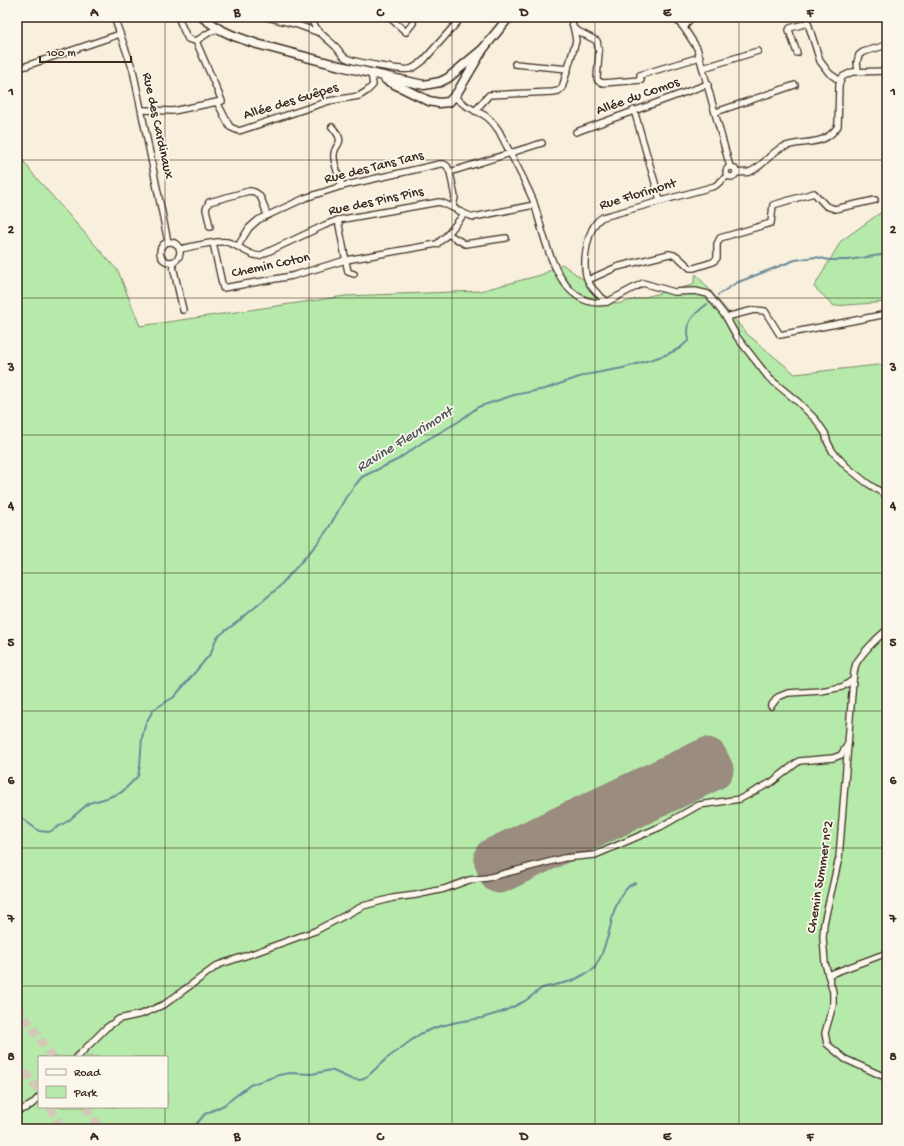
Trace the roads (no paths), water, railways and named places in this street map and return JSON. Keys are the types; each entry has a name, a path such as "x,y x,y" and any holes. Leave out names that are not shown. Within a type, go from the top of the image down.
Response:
{"main road":[{"path":"202,17 234,36 257,44 340,66 418,84 430,84 440,82 448,78 482,49 509,17"},
{"path":"368,72 417,97 439,103 449,102 456,95 482,49"},
{"path":"448,78 456,86 456,95"},
{"path":"417,97 422,88 430,84"}],"street":[{"name":"Rue des Cardinaux","path":"114,17 133,70 168,242"},
{"path":"178,17 188,39 196,41 210,32 220,29"},
{"path":"267,17 295,24 320,33"},
{"path":"310,17 320,33 346,58 359,62 409,70 416,67 423,61 462,17"},
{"path":"390,17 406,32 413,23"},
{"path":"475,111 489,95 558,91 564,84 576,41 570,17"},
{"path":"674,17 684,28 697,48 716,112 730,167"},
{"path":"684,28 691,17"},
{"path":"797,53 789,30 790,28 807,20 820,61 829,73 840,81"},
{"path":"574,29 597,41 599,53 597,78 598,81 603,83 641,80 640,75 700,57"},
{"path":"17,69 120,34"},
{"name":"Allée des Guêpes","path":"196,41 222,101 218,102 230,127 239,131 329,101 359,96 368,91 373,85 368,72"},
{"path":"858,71 857,62 859,55 863,52 887,45"},
{"path":"703,68 758,51"},
{"path":"340,66 346,58"},
{"path":"359,62 368,72"},
{"path":"515,64 568,69"},
{"path":"730,167 726,170 727,176 733,177 736,173 749,172 759,166 775,151 783,147 818,140 831,134 838,126 840,81 845,75 858,71 887,71"},
{"name":"Allée du Comos","path":"576,132 708,84"},
{"path":"716,112 795,85"},
{"path":"456,95 465,106 485,116 499,131 534,205 553,264 566,286 582,299 597,303 607,302 643,283 674,292 695,291 708,294 726,317 737,337 769,378 797,401 816,420 825,433 833,452 847,467 866,483 887,496"},
{"path":"142,110 172,111 218,102"},
{"path":"634,110 660,200"},
{"path":"332,126 340,136 334,157 342,186"},
{"path":"453,207 455,198 450,172 542,143"},
{"name":"Rue des Tans Tans","path":"238,246 249,228 267,215 305,198 342,186 440,164 447,166 450,172"},
{"path":"730,167 733,167 736,170 736,173"},
{"name":"Rue Florimont","path":"588,280 585,269 587,245 591,229 596,220 603,216 715,186 727,176"},
{"path":"210,227 206,209 209,202 249,191 260,194 267,215"},
{"path":"607,302 595,291 588,280 617,267 669,254 677,256 690,268 713,262 717,258 717,244 720,238 770,223 773,205 814,193 826,206 835,209 874,200"},
{"name":"Rue des Pins Pins","path":"180,249 225,242 238,246 253,255 259,256 338,220 439,202 474,217 534,205"},
{"name":"Chemin Coton","path":"213,243 222,288 292,276 346,260 437,244 448,234 464,214"},
{"path":"338,220 348,272 354,274"},
{"path":"448,234 465,244 506,238"},
{"path":"168,242 175,243 180,249 180,254 177,259 172,262 167,261 160,255 161,247 168,242"},
{"path":"172,262 182,310"},
{"path":"726,317 754,310 765,311 780,335 887,314"},
{"name":"Chemin Summer n°2","path":"887,630 859,660 853,680 839,858 824,924 823,938 823,954 834,992 825,1033 827,1044 845,1059 887,1078"},
{"path":"771,706 778,697 788,693 821,691 842,687 853,680"},
{"path":"78,1056 106,1028 119,1019 142,1014 165,1004 218,965 254,954 315,931 363,906 393,898 423,894 444,889 469,880 487,878 564,858 595,855 660,827 699,805 740,799 772,782 799,761 833,758 841,755 848,744"},
{"path":"828,975 887,953"},
{"path":"17,1110 24,1110 33,1105 38,1098"}],"waterway":[{"name":"Ravine Fleurimont","path":"718,295 736,283 795,260 816,257 829,260 848,260 887,254"},
{"name":"Ravine Fleurimont","path":"17,815 39,831 49,832 68,821 89,803 122,792 138,776 142,738 145,725 153,710 174,697 211,653 216,639 221,634 278,588 316,545 328,529 346,497 362,477 397,460 423,442 458,422 478,407 514,395 545,389 585,375 623,368 668,354 680,348 689,340 688,328 691,319 707,304"},
{"path":"192,1129 205,1114 224,1105 250,1085 289,1073 312,1074 331,1070 351,1079 361,1080 420,1034 437,1027 482,1018 502,1012 525,1001 542,988 572,981 587,973 594,969 601,956 614,911 621,895 629,886 635,883"}],"tunnel":[{"path":"17,1006 51,1056"},
{"path":"17,1061 38,1090"},
{"path":"51,1108 62,1129"},
{"path":"87,1108 100,1129"}]}
